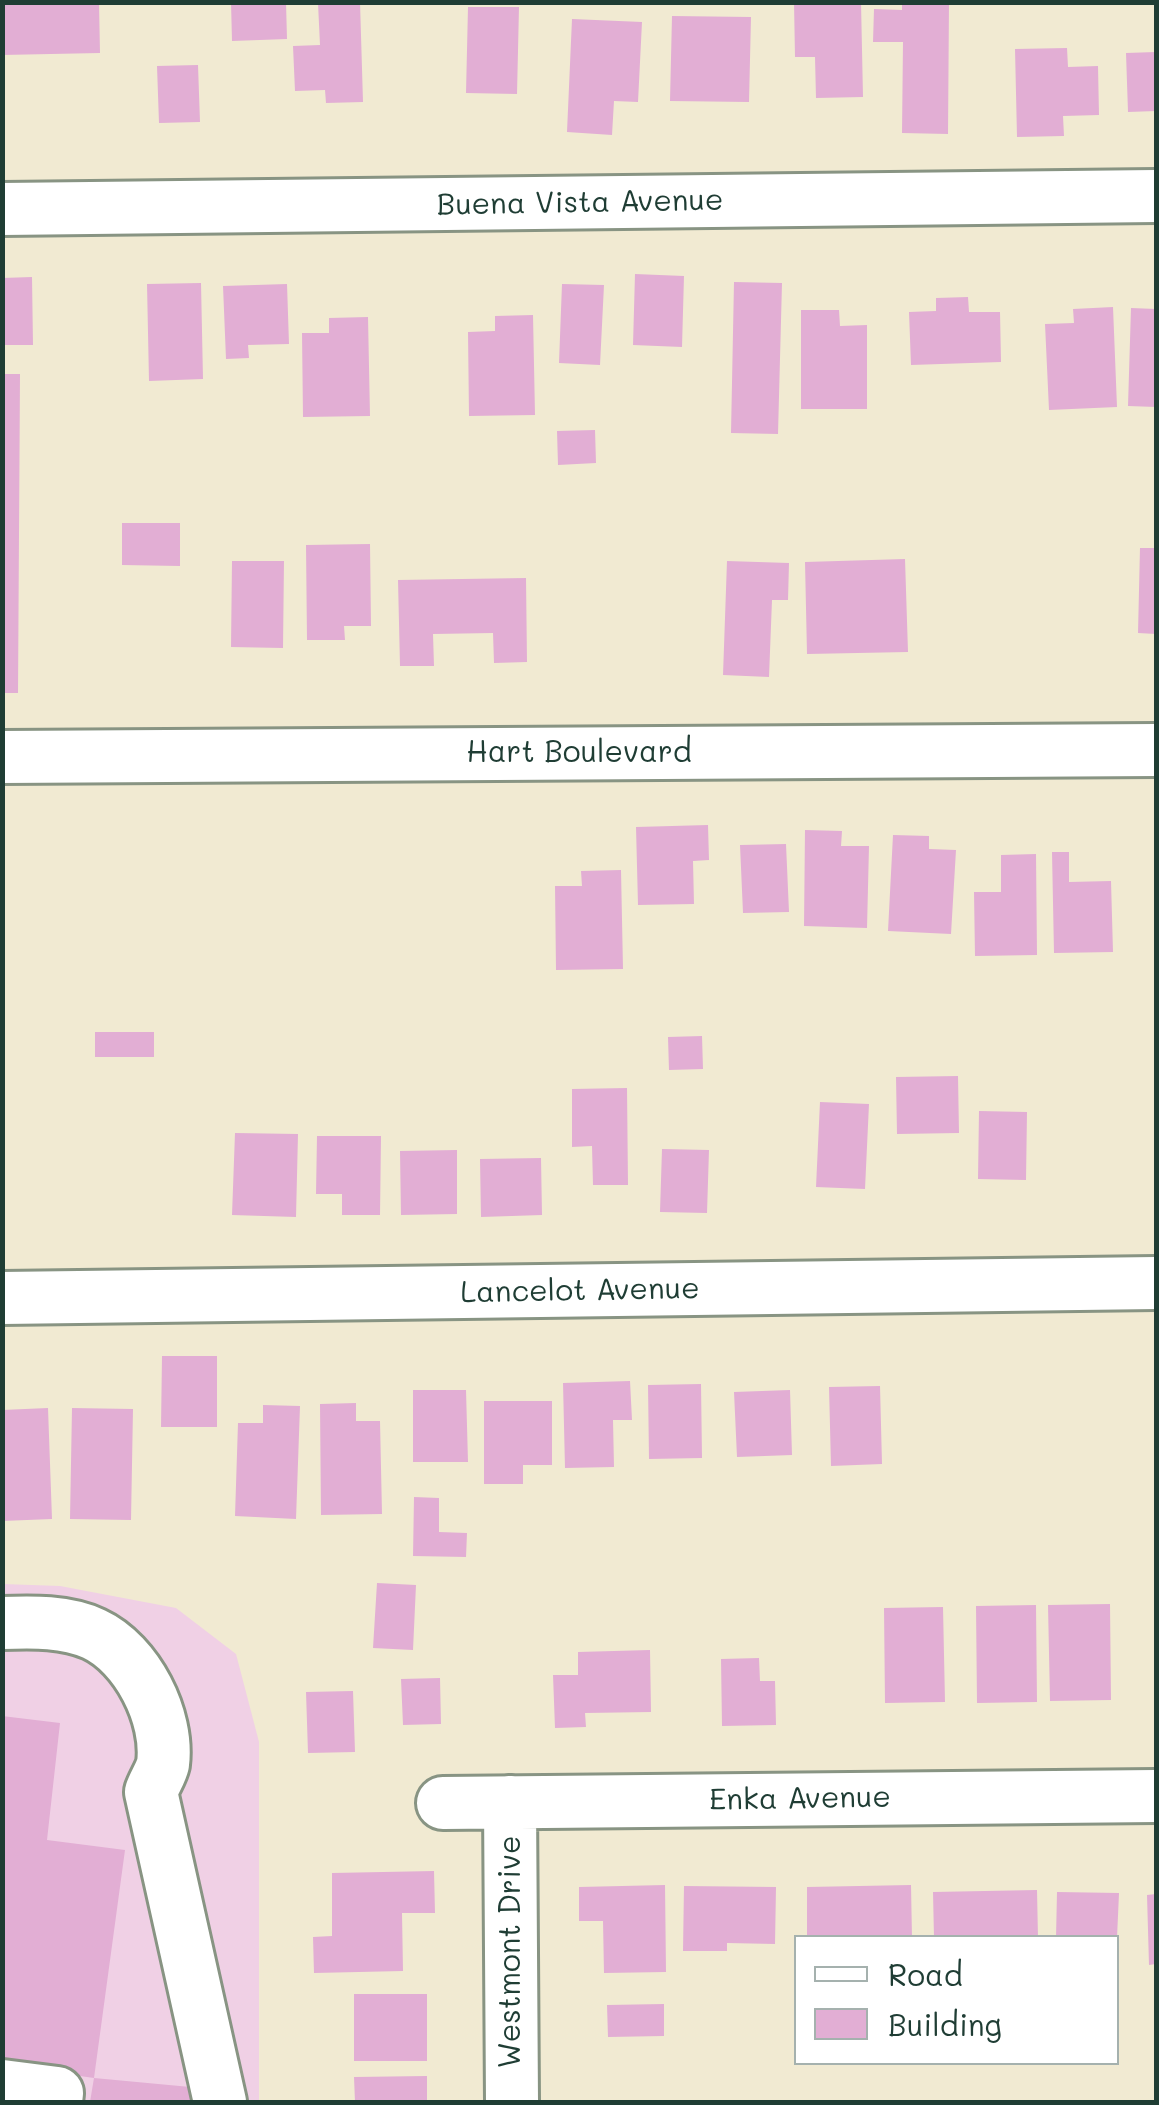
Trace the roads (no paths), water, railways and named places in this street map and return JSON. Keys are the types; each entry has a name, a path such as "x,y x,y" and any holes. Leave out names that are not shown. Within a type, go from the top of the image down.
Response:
{"street":[{"name":"Buena Vista Avenue","path":"2,209 1156,196"},
{"name":"Hart Boulevard","path":"2,757 1156,750"},
{"name":"Lancelot Avenue","path":"2,1298 1156,1283"},
{"path":"2,1623 46,1622 95,1634 122,1656 145,1683 158,1712 163,1764 151,1792 220,2102"},
{"name":"Enka Avenue","path":"444,1803 1156,1796"},
{"name":"Westmont Drive","path":"510,1802 512,2102"},
{"path":"2,2086 58,2092 56,2102"}]}
